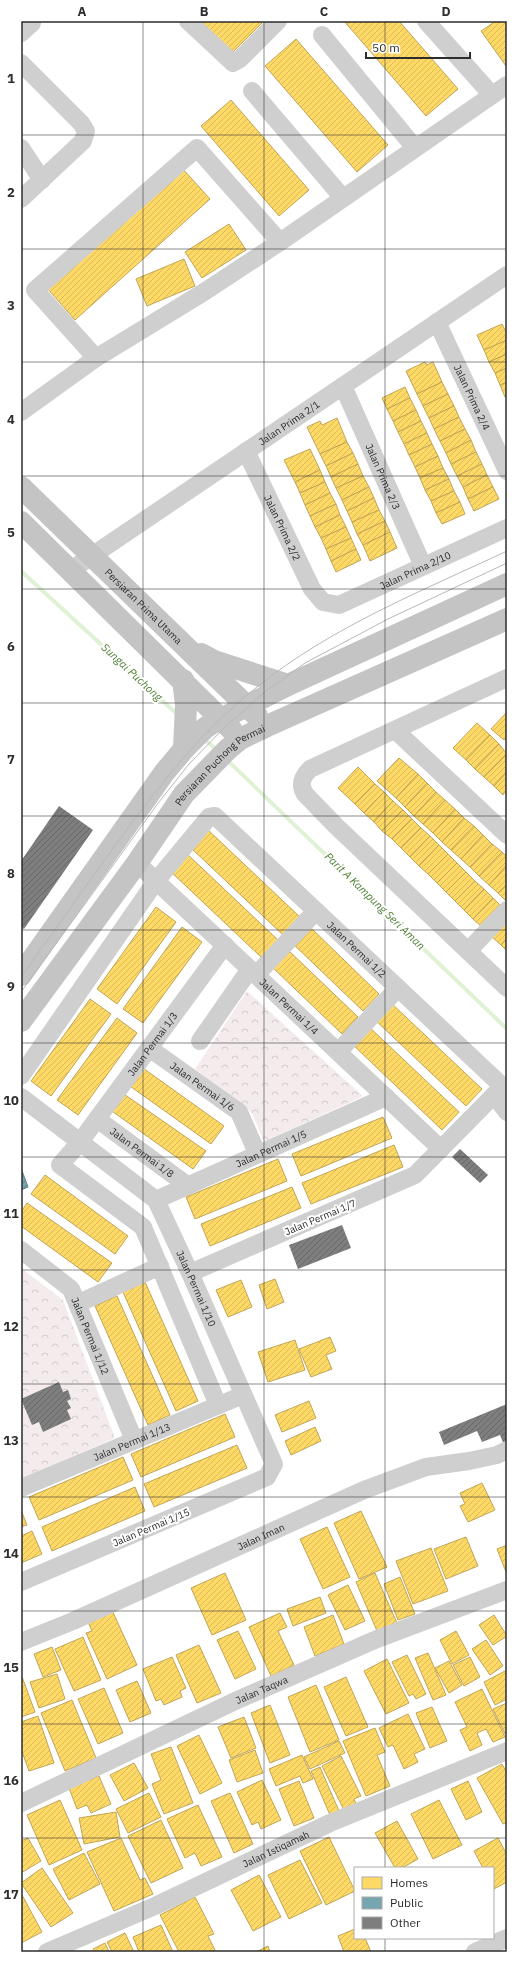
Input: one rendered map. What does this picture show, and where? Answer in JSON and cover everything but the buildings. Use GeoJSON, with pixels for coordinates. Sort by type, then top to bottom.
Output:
{"type":"FeatureCollection","features":[{"type":"Feature","properties":{"kind":"main road","name":"Persiaran Prima Utama"},"geometry":{"type":"LineString","coordinates":[[21,487],[267,726]]}},
{"type":"Feature","properties":{"kind":"main road"},"geometry":{"type":"LineString","coordinates":[[21,522],[182,680],[213,723],[234,744]]}},
{"type":"Feature","properties":{"kind":"main road"},"geometry":{"type":"LineString","coordinates":[[21,975],[164,774],[184,749],[213,723],[288,685],[507,584]]}},
{"type":"Feature","properties":{"kind":"main road","name":"Persiaran Puchong Permai"},"geometry":{"type":"LineString","coordinates":[[21,1021],[137,863],[184,794],[234,744],[267,726],[507,619]]}},
{"type":"Feature","properties":{"kind":"main road"},"geometry":{"type":"LineString","coordinates":[[187,647],[214,661],[288,685]]}},
{"type":"Feature","properties":{"kind":"main road"},"geometry":{"type":"LineString","coordinates":[[182,680],[186,705],[184,749]]}},
{"type":"Feature","properties":{"kind":"street"},"geometry":{"type":"LineString","coordinates":[[188,21],[233,63],[240,59],[278,21]]}},
{"type":"Feature","properties":{"kind":"street"},"geometry":{"type":"LineString","coordinates":[[426,21],[492,95]]}},
{"type":"Feature","properties":{"kind":"street"},"geometry":{"type":"LineString","coordinates":[[322,36],[415,148]]}},
{"type":"Feature","properties":{"kind":"street"},"geometry":{"type":"LineString","coordinates":[[21,63],[81,123],[86,131],[83,141],[21,199]]}},
{"type":"Feature","properties":{"kind":"street"},"geometry":{"type":"LineString","coordinates":[[21,412],[96,358],[204,292],[280,242],[507,85]]}},
{"type":"Feature","properties":{"kind":"street"},"geometry":{"type":"LineString","coordinates":[[252,91],[343,198]]}},
{"type":"Feature","properties":{"kind":"street"},"geometry":{"type":"LineString","coordinates":[[21,148],[42,180]]}},
{"type":"Feature","properties":{"kind":"street"},"geometry":{"type":"LineString","coordinates":[[96,358],[35,290],[197,148],[280,242]]}},
{"type":"Feature","properties":{"kind":"street","name":"Jalan Prima 2/1"},"geometry":{"type":"LineString","coordinates":[[71,570],[507,275]]}},
{"type":"Feature","properties":{"kind":"street","name":"Jalan Prima 2/4"},"geometry":{"type":"LineString","coordinates":[[437,322],[507,471]]}},
{"type":"Feature","properties":{"kind":"street","name":"Jalan Prima 2/3"},"geometry":{"type":"LineString","coordinates":[[343,386],[423,566]]}},
{"type":"Feature","properties":{"kind":"street","name":"Jalan Prima 2/2"},"geometry":{"type":"LineString","coordinates":[[246,451],[312,589],[323,602]]}},
{"type":"Feature","properties":{"kind":"street","name":"Jalan Prima 2/10"},"geometry":{"type":"LineString","coordinates":[[323,602],[338,605],[507,528]]}},
{"type":"Feature","properties":{"kind":"street"},"geometry":{"type":"LineString","coordinates":[[507,678],[310,769],[303,776],[301,788],[336,826],[507,988]]}},
{"type":"Feature","properties":{"kind":"street"},"geometry":{"type":"LineString","coordinates":[[395,730],[507,835]]}},
{"type":"Feature","properties":{"kind":"street","name":"Jalan Permai 1/2"},"geometry":{"type":"LineString","coordinates":[[156,881],[209,817],[215,816],[499,1083],[498,1091],[494,1095]]}},
{"type":"Feature","properties":{"kind":"street","name":"Jalan Permai 1/4"},"geometry":{"type":"LineString","coordinates":[[137,863],[441,1149]]}},
{"type":"Feature","properties":{"kind":"street"},"geometry":{"type":"LineString","coordinates":[[21,1076],[156,881]]}},
{"type":"Feature","properties":{"kind":"street"},"geometry":{"type":"LineString","coordinates":[[468,951],[507,910]]}},
{"type":"Feature","properties":{"kind":"street"},"geometry":{"type":"LineString","coordinates":[[200,1041],[253,972],[316,911]]}},
{"type":"Feature","properties":{"kind":"street","name":"Jalan Permai 1/3"},"geometry":{"type":"LineString","coordinates":[[80,1142],[225,946]]}},
{"type":"Feature","properties":{"kind":"street"},"geometry":{"type":"LineString","coordinates":[[338,1052],[398,988]]}},
{"type":"Feature","properties":{"kind":"street","name":"Jalan Permai 1/6"},"geometry":{"type":"LineString","coordinates":[[149,1048],[239,1112],[257,1154]]}},
{"type":"Feature","properties":{"kind":"street"},"geometry":{"type":"LineString","coordinates":[[441,1149],[494,1095],[507,1112]]}},
{"type":"Feature","properties":{"kind":"street","name":"Jalan Permai 1/10"},"geometry":{"type":"LineString","coordinates":[[21,1097],[156,1200],[190,1273],[274,1464]]}},
{"type":"Feature","properties":{"kind":"street","name":"Jalan Permai 1/5"},"geometry":{"type":"LineString","coordinates":[[156,1200],[386,1097]]}},
{"type":"Feature","properties":{"kind":"street","name":"Jalan Permai 1/8"},"geometry":{"type":"LineString","coordinates":[[97,1119],[187,1185]]}},
{"type":"Feature","properties":{"kind":"street"},"geometry":{"type":"LineString","coordinates":[[80,1142],[60,1165],[144,1227],[218,1405]]}},
{"type":"Feature","properties":{"kind":"street","name":"Jalan Permai 1/7"},"geometry":{"type":"LineString","coordinates":[[190,1273],[415,1176],[441,1149]]}},
{"type":"Feature","properties":{"kind":"street","name":"Jalan Permai 1/12"},"geometry":{"type":"LineString","coordinates":[[21,1250],[71,1289],[134,1440]]}},
{"type":"Feature","properties":{"kind":"street"},"geometry":{"type":"LineString","coordinates":[[78,1303],[160,1266]]}},
{"type":"Feature","properties":{"kind":"street","name":"Jalan Permai 1/13"},"geometry":{"type":"LineString","coordinates":[[21,1488],[243,1395]]}},
{"type":"Feature","properties":{"kind":"street","name":"Jalan Iman"},"geometry":{"type":"LineString","coordinates":[[21,1642],[73,1621],[364,1490],[426,1467],[497,1455],[507,1450]]}},
{"type":"Feature","properties":{"kind":"street","name":"Jalan Permai 1/15"},"geometry":{"type":"LineString","coordinates":[[21,1582],[266,1477],[274,1464]]}},
{"type":"Feature","properties":{"kind":"street","name":"Jalan Taqwa"},"geometry":{"type":"LineString","coordinates":[[21,1803],[233,1702],[370,1642],[507,1590]]}},
{"type":"Feature","properties":{"kind":"street","name":"Jalan Istiqamah"},"geometry":{"type":"LineString","coordinates":[[47,1952],[155,1906],[330,1823],[507,1751]]}},
{"type":"Feature","properties":{"kind":"street"},"geometry":{"type":"LineString","coordinates":[[475,1952],[507,1938]]}},
{"type":"Feature","properties":{"kind":"green space"},"geometry":{"type":"Polygon","coordinates":[[[247,991],[363,1096],[264,1142],[252,1113],[195,1069],[247,991]]]}},
{"type":"Feature","properties":{"kind":"green space"},"geometry":{"type":"Polygon","coordinates":[[[21,1268],[63,1300],[115,1438],[21,1479],[21,1268]]]}},
{"type":"Feature","properties":{"kind":"waterway","name":"Sungai Puchong"},"geometry":{"type":"LineString","coordinates":[[21,571],[178,715]]}},
{"type":"Feature","properties":{"kind":"waterway","name":"Sungai Puchong"},"geometry":{"type":"LineString","coordinates":[[204,739],[217,750]]}},
{"type":"Feature","properties":{"kind":"waterway","name":"Parit A Kampung Seri Aman"},"geometry":{"type":"LineString","coordinates":[[226,759],[507,1029]]}},
{"type":"Feature","properties":{"kind":"tram line"},"geometry":{"type":"LineString","coordinates":[[21,977],[157,789],[194,746],[235,706],[257,687],[286,666],[315,646],[346,628],[410,596],[507,551]]}},
{"type":"Feature","properties":{"kind":"tram line"},"geometry":{"type":"LineString","coordinates":[[21,992],[159,802],[189,764],[226,726],[266,691],[305,663],[388,619],[507,563]]}}]}
